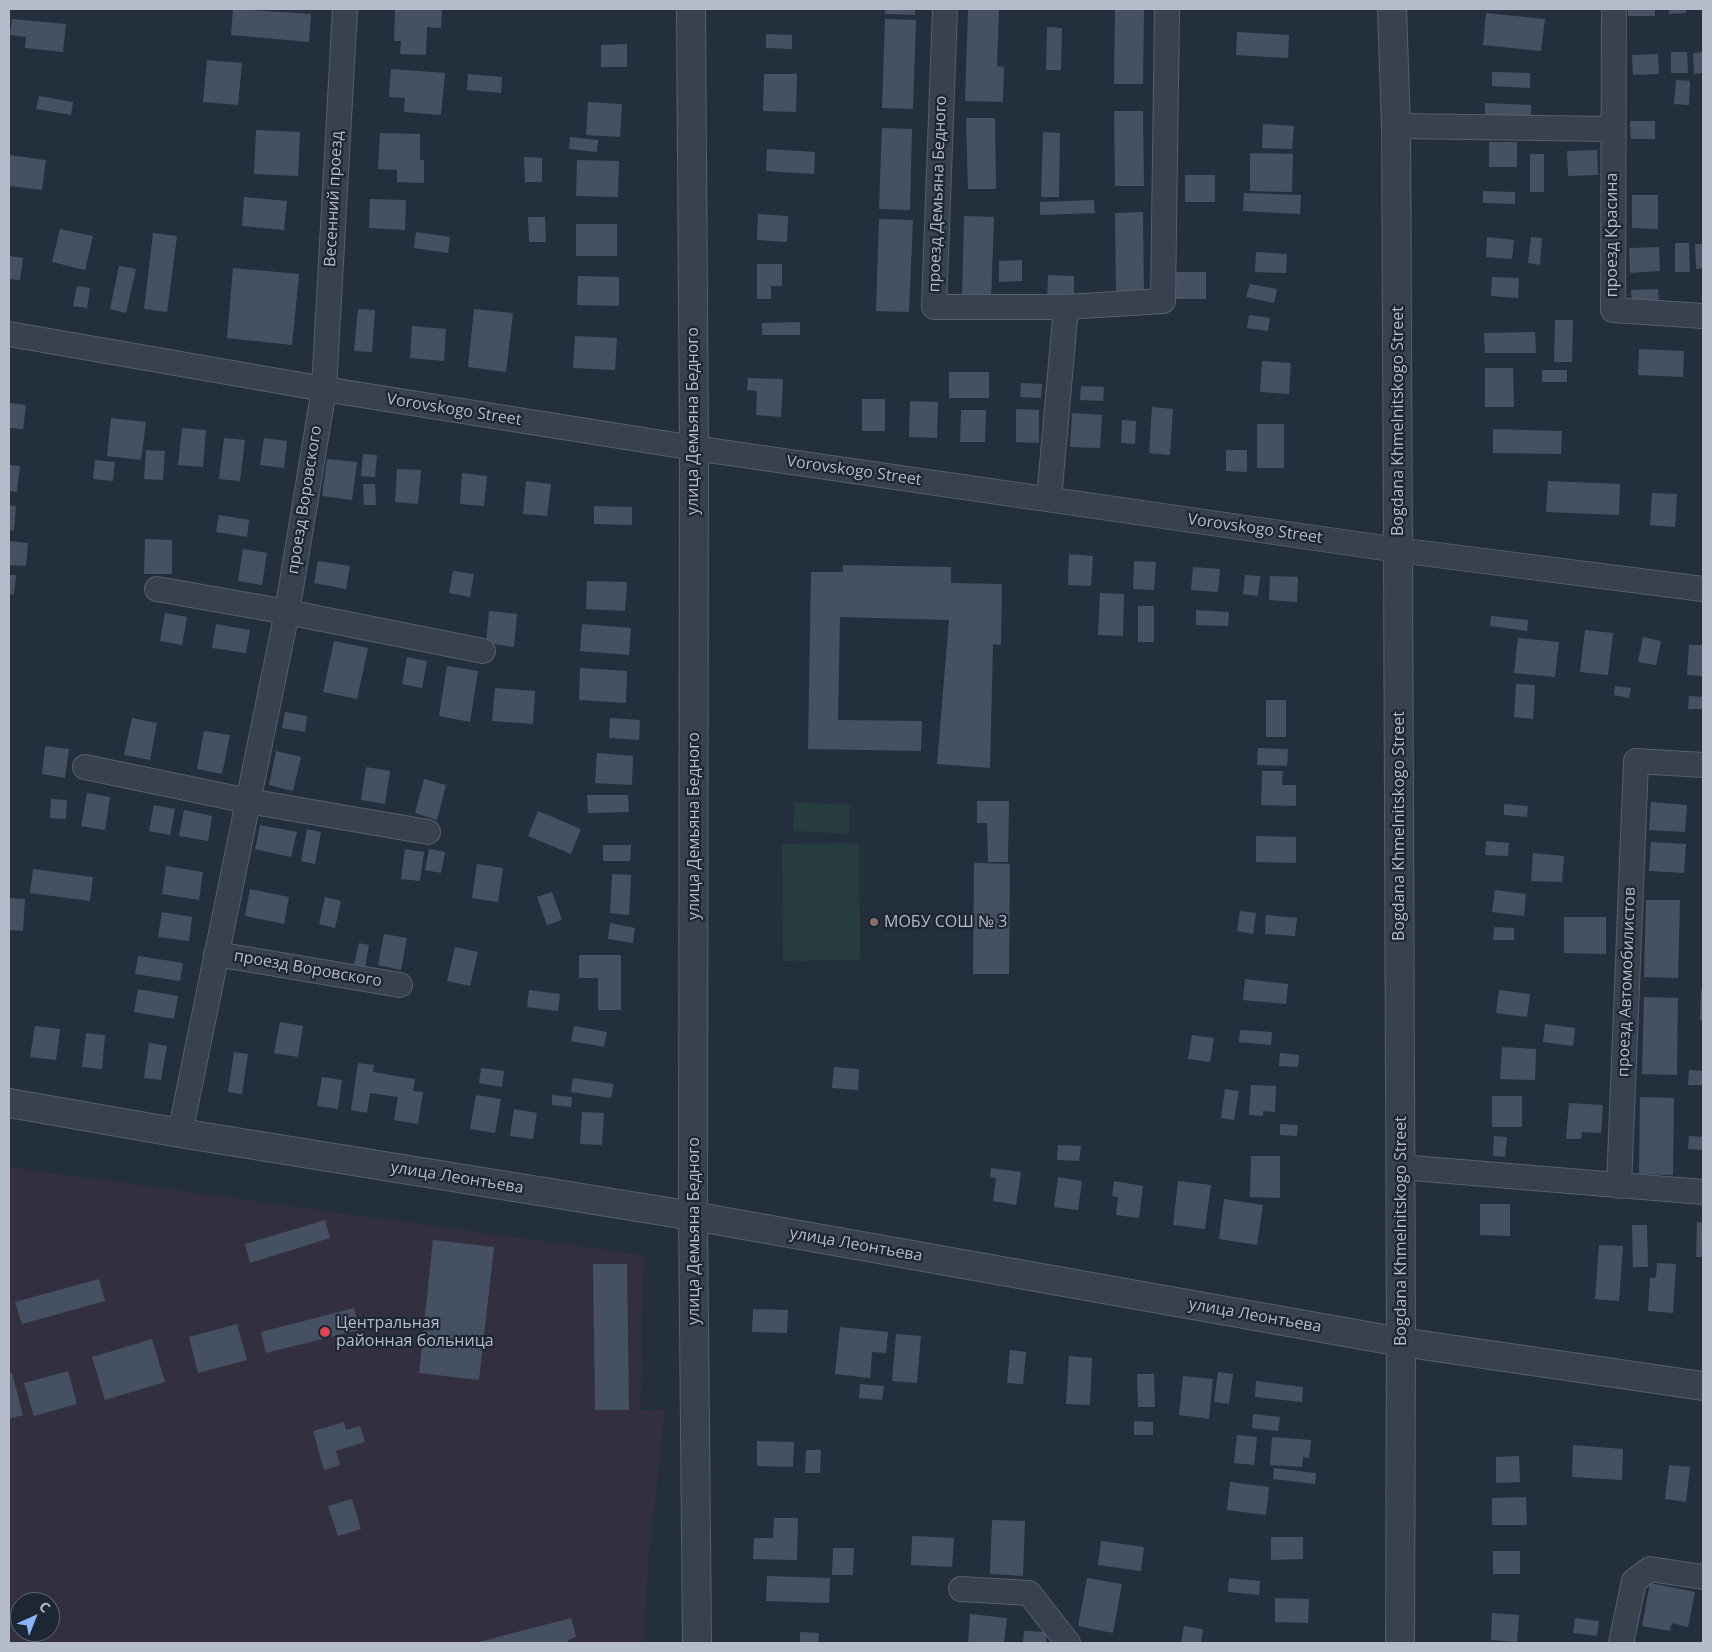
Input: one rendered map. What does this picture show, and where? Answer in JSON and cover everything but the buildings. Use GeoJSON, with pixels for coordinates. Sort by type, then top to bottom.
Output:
{"type":"FeatureCollection","features":[{"type":"Feature","properties":{"kind":"street","name":"Весенний проезд"},"geometry":{"type":"LineString","coordinates":[[324,389],[345,9]]}},
{"type":"Feature","properties":{"kind":"street","name":"улица Демьяна Бедного"},"geometry":{"type":"LineString","coordinates":[[691,9],[697,1643]]}},
{"type":"Feature","properties":{"kind":"street","name":"проезд Демьяна Бедного"},"geometry":{"type":"LineString","coordinates":[[945,9],[934,307],[1066,307],[1163,301],[1167,9]]}},
{"type":"Feature","properties":{"kind":"street","name":"Bogdana Khmelnitskogo Street"},"geometry":{"type":"LineString","coordinates":[[1392,9],[1396,126],[1401,1342],[1400,1643]]}},
{"type":"Feature","properties":{"kind":"street","name":"проезд Красина"},"geometry":{"type":"LineString","coordinates":[[1614,9],[1612,310],[1703,316]]}},
{"type":"Feature","properties":{"kind":"street"},"geometry":{"type":"LineString","coordinates":[[1396,126],[1612,129]]}},
{"type":"Feature","properties":{"kind":"street"},"geometry":{"type":"LineString","coordinates":[[1049,499],[1066,307]]}},
{"type":"Feature","properties":{"kind":"street","name":"Vorovskogo Street"},"geometry":{"type":"LineString","coordinates":[[9,334],[324,389],[694,448],[1398,550],[1703,589]]}},
{"type":"Feature","properties":{"kind":"street","name":"проезд Воровского"},"geometry":{"type":"LineString","coordinates":[[180,1133],[287,612],[324,389]]}},
{"type":"Feature","properties":{"kind":"street"},"geometry":{"type":"LineString","coordinates":[[157,590],[287,612],[482,651]]}},
{"type":"Feature","properties":{"kind":"street","name":"проезд Автомобилистов"},"geometry":{"type":"LineString","coordinates":[[1619,1186],[1636,761],[1703,766]]}},
{"type":"Feature","properties":{"kind":"street"},"geometry":{"type":"LineString","coordinates":[[85,766],[248,801],[428,832]]}},
{"type":"Feature","properties":{"kind":"street","name":"проезд Воровского"},"geometry":{"type":"LineString","coordinates":[[216,954],[400,985]]}},
{"type":"Feature","properties":{"kind":"street","name":"улица Леонтьева"},"geometry":{"type":"LineString","coordinates":[[9,1103],[180,1133],[694,1216],[1401,1342],[1703,1386]]}},
{"type":"Feature","properties":{"kind":"street"},"geometry":{"type":"LineString","coordinates":[[1400,1168],[1703,1192]]}},
{"type":"Feature","properties":{"kind":"street"},"geometry":{"type":"LineString","coordinates":[[1621,1643],[1634,1581],[1650,1569],[1703,1577]]}},
{"type":"Feature","properties":{"kind":"street"},"geometry":{"type":"LineString","coordinates":[[961,1589],[1029,1593],[1068,1643]]}},
{"type":"Feature","properties":{"kind":"shaded area","name":"Центральная районная больница"},"geometry":{"type":"Polygon","coordinates":[[[9,1167],[643,1255],[641,1411],[665,1409],[648,1565],[643,1643],[9,1643],[9,1167]]]}},
{"type":"Feature","properties":{"kind":"green space"},"geometry":{"type":"Polygon","coordinates":[[[794,802],[850,805],[849,834],[793,831],[794,802]]]}},
{"type":"Feature","properties":{"kind":"green space"},"geometry":{"type":"Polygon","coordinates":[[[859,843],[860,960],[783,961],[782,844],[859,843]]]}},
{"type":"Feature","properties":{"kind":"place","name":"МОБУ СОШ № 3"},"geometry":{"type":"Point","coordinates":[874,922]}},
{"type":"Feature","properties":{"kind":"place","name":"Центральная районная больница"},"geometry":{"type":"Point","coordinates":[325,1332]}}]}
